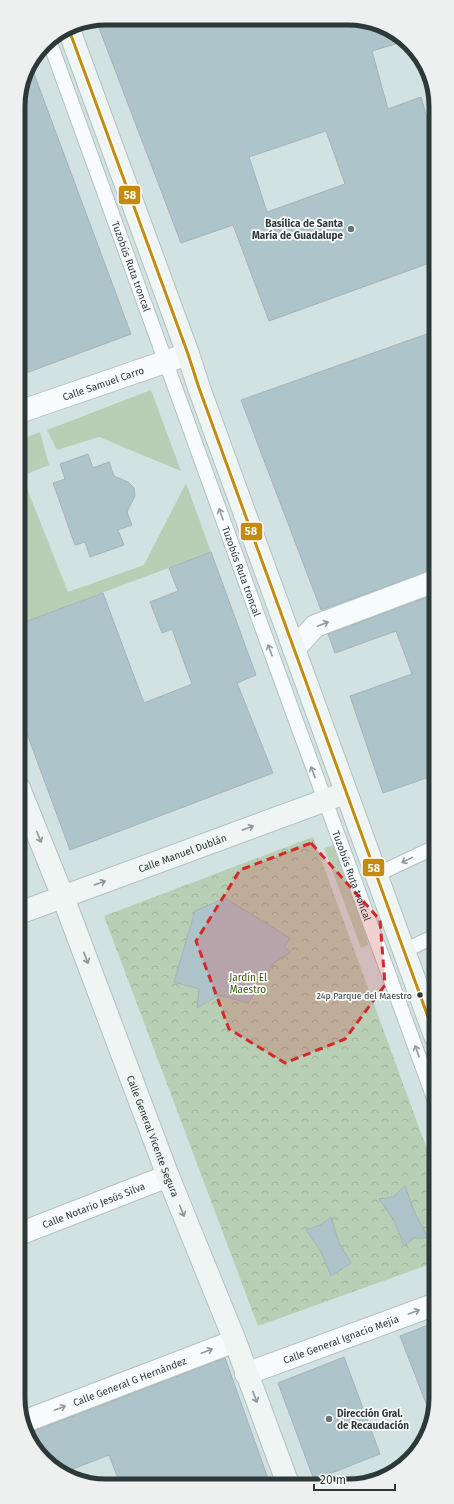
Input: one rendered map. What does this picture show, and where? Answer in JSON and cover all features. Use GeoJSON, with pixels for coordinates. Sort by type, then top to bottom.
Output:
{"type":"FeatureCollection","features":[{"type":"Feature","properties":{"kind":"street"},"geometry":{"type":"LineString","coordinates":[[70,33],[188,354],[345,793],[429,1019]]}},
{"type":"Feature","properties":{"kind":"street","name":"Calle Samuel Carro"},"geometry":{"type":"LineString","coordinates":[[25,410],[166,360],[188,354]]}},
{"type":"Feature","properties":{"kind":"street"},"geometry":{"type":"LineString","coordinates":[[294,649],[315,626],[429,583]]}},
{"type":"Feature","properties":{"kind":"street","name":"Calle Manuel Dublán"},"geometry":{"type":"LineString","coordinates":[[25,911],[345,793]]}},
{"type":"Feature","properties":{"kind":"street","name":"Calle General Vicente Segura"},"geometry":{"type":"LineString","coordinates":[[25,803],[63,897],[168,1176],[235,1341],[286,1479]]}},
{"type":"Feature","properties":{"kind":"street","name":"Calle Notario Jesús Silva"},"geometry":{"type":"LineString","coordinates":[[25,1232],[168,1176]]}},
{"type":"Feature","properties":{"kind":"street","name":"Calle General Ignacio Mejía"},"geometry":{"type":"LineString","coordinates":[[246,1374],[429,1307]]}},
{"type":"Feature","properties":{"kind":"street","name":"Calle General G Hernández"},"geometry":{"type":"LineString","coordinates":[[28,1420],[235,1341]]}},
{"type":"Feature","properties":{"kind":"lane","name":"Tuzobús Ruta troncal"},"geometry":{"type":"LineString","coordinates":[[51,47],[166,360],[323,800],[429,1082]]}},
{"type":"Feature","properties":{"kind":"lane"},"geometry":{"type":"LineString","coordinates":[[376,875],[429,850]]}},
{"type":"Feature","properties":{"kind":"lane"},"geometry":{"type":"LineString","coordinates":[[404,950],[429,939]]}},
{"type":"Feature","properties":{"kind":"highlighted area"},"geometry":{"type":"Polygon","coordinates":[[[311,843],[380,920],[385,985],[345,1039],[285,1063],[229,1029],[196,941],[240,870],[311,843]]]}},
{"type":"Feature","properties":{"kind":"green space"},"geometry":{"type":"Polygon","coordinates":[[[151,390],[181,471],[99,437],[57,450],[47,430],[151,390]]]}},
{"type":"Feature","properties":{"kind":"green space"},"geometry":{"type":"Polygon","coordinates":[[[40,432],[49,465],[25,475],[25,438],[40,432]]]}},
{"type":"Feature","properties":{"kind":"green space"},"geometry":{"type":"Polygon","coordinates":[[[186,483],[211,552],[25,622],[25,484],[68,592],[144,565],[186,483]]]}},
{"type":"Feature","properties":{"kind":"green space","name":"Jardín El Maestro"},"geometry":{"type":"Polygon","coordinates":[[[313,837],[429,1155],[429,1265],[258,1326],[104,916],[313,837]]]}},
{"type":"Feature","properties":{"kind":"green space"},"geometry":{"type":"Polygon","coordinates":[[[336,844],[359,908],[368,945],[361,948],[324,848],[336,844]]]}},
{"type":"Feature","properties":{"kind":"building"},"geometry":{"type":"Polygon","coordinates":[[[353,25],[374,29],[389,36],[398,43],[372,51],[388,109],[421,97],[429,125],[429,263],[269,321],[233,225],[181,243],[98,26],[353,25]],[[326,131],[249,157],[267,212],[345,184],[326,131]]]}},
{"type":"Feature","properties":{"kind":"building"},"geometry":{"type":"Polygon","coordinates":[[[33,71],[131,334],[25,373],[25,101],[33,71]]]}},
{"type":"Feature","properties":{"kind":"building"},"geometry":{"type":"Polygon","coordinates":[[[429,333],[429,571],[321,610],[241,400],[429,333]]]}},
{"type":"Feature","properties":{"kind":"building"},"geometry":{"type":"Polygon","coordinates":[[[88,454],[93,468],[109,462],[114,476],[128,482],[134,488],[135,496],[127,512],[132,525],[118,530],[124,545],[90,557],[85,542],[75,545],[53,483],[65,479],[60,464],[88,454]]]}},
{"type":"Feature","properties":{"kind":"building"},"geometry":{"type":"Polygon","coordinates":[[[211,552],[256,675],[237,683],[273,773],[70,850],[25,728],[25,622],[103,593],[144,703],[192,684],[172,629],[162,633],[150,602],[178,591],[169,568],[211,552]]]}},
{"type":"Feature","properties":{"kind":"building"},"geometry":{"type":"Polygon","coordinates":[[[429,596],[429,777],[383,793],[350,696],[412,674],[396,631],[335,653],[328,634],[429,596]]]}},
{"type":"Feature","properties":{"kind":"building"},"geometry":{"type":"Polygon","coordinates":[[[225,898],[290,938],[284,947],[291,952],[275,962],[248,1003],[219,995],[197,1008],[199,989],[174,982],[195,911],[225,898]]]}},
{"type":"Feature","properties":{"kind":"building"},"geometry":{"type":"Polygon","coordinates":[[[405,1186],[414,1211],[428,1238],[414,1238],[404,1246],[394,1220],[379,1199],[393,1197],[405,1186]]]}},
{"type":"Feature","properties":{"kind":"building"},"geometry":{"type":"Polygon","coordinates":[[[331,1217],[339,1243],[351,1263],[331,1276],[321,1252],[306,1230],[320,1225],[331,1217]]]}},
{"type":"Feature","properties":{"kind":"building"},"geometry":{"type":"Polygon","coordinates":[[[429,1325],[428,1408],[400,1336],[429,1325]]]}},
{"type":"Feature","properties":{"kind":"building","name":"Dirección Gral. de Recaudación"},"geometry":{"type":"Polygon","coordinates":[[[344,1357],[380,1454],[314,1479],[278,1383],[344,1357]]]}},
{"type":"Feature","properties":{"kind":"building"},"geometry":{"type":"Polygon","coordinates":[[[225,1358],[268,1479],[118,1479],[109,1455],[70,1470],[49,1455],[32,1432],[225,1358]]]}},
{"type":"Feature","properties":{"kind":"transit line","name":"58"},"geometry":{"type":"LineString","coordinates":[[70,33],[429,1020]]}},
{"type":"Feature","properties":{"kind":"place","name":"Basílica de Santa María de Guadalupe"},"geometry":{"type":"Point","coordinates":[351,229]}},
{"type":"Feature","properties":{"kind":"place","name":"24p Parque del Maestro"},"geometry":{"type":"Point","coordinates":[420,995]}},
{"type":"Feature","properties":{"kind":"place","name":"Dirección Gral. de Recaudación"},"geometry":{"type":"Point","coordinates":[329,1419]}}]}
